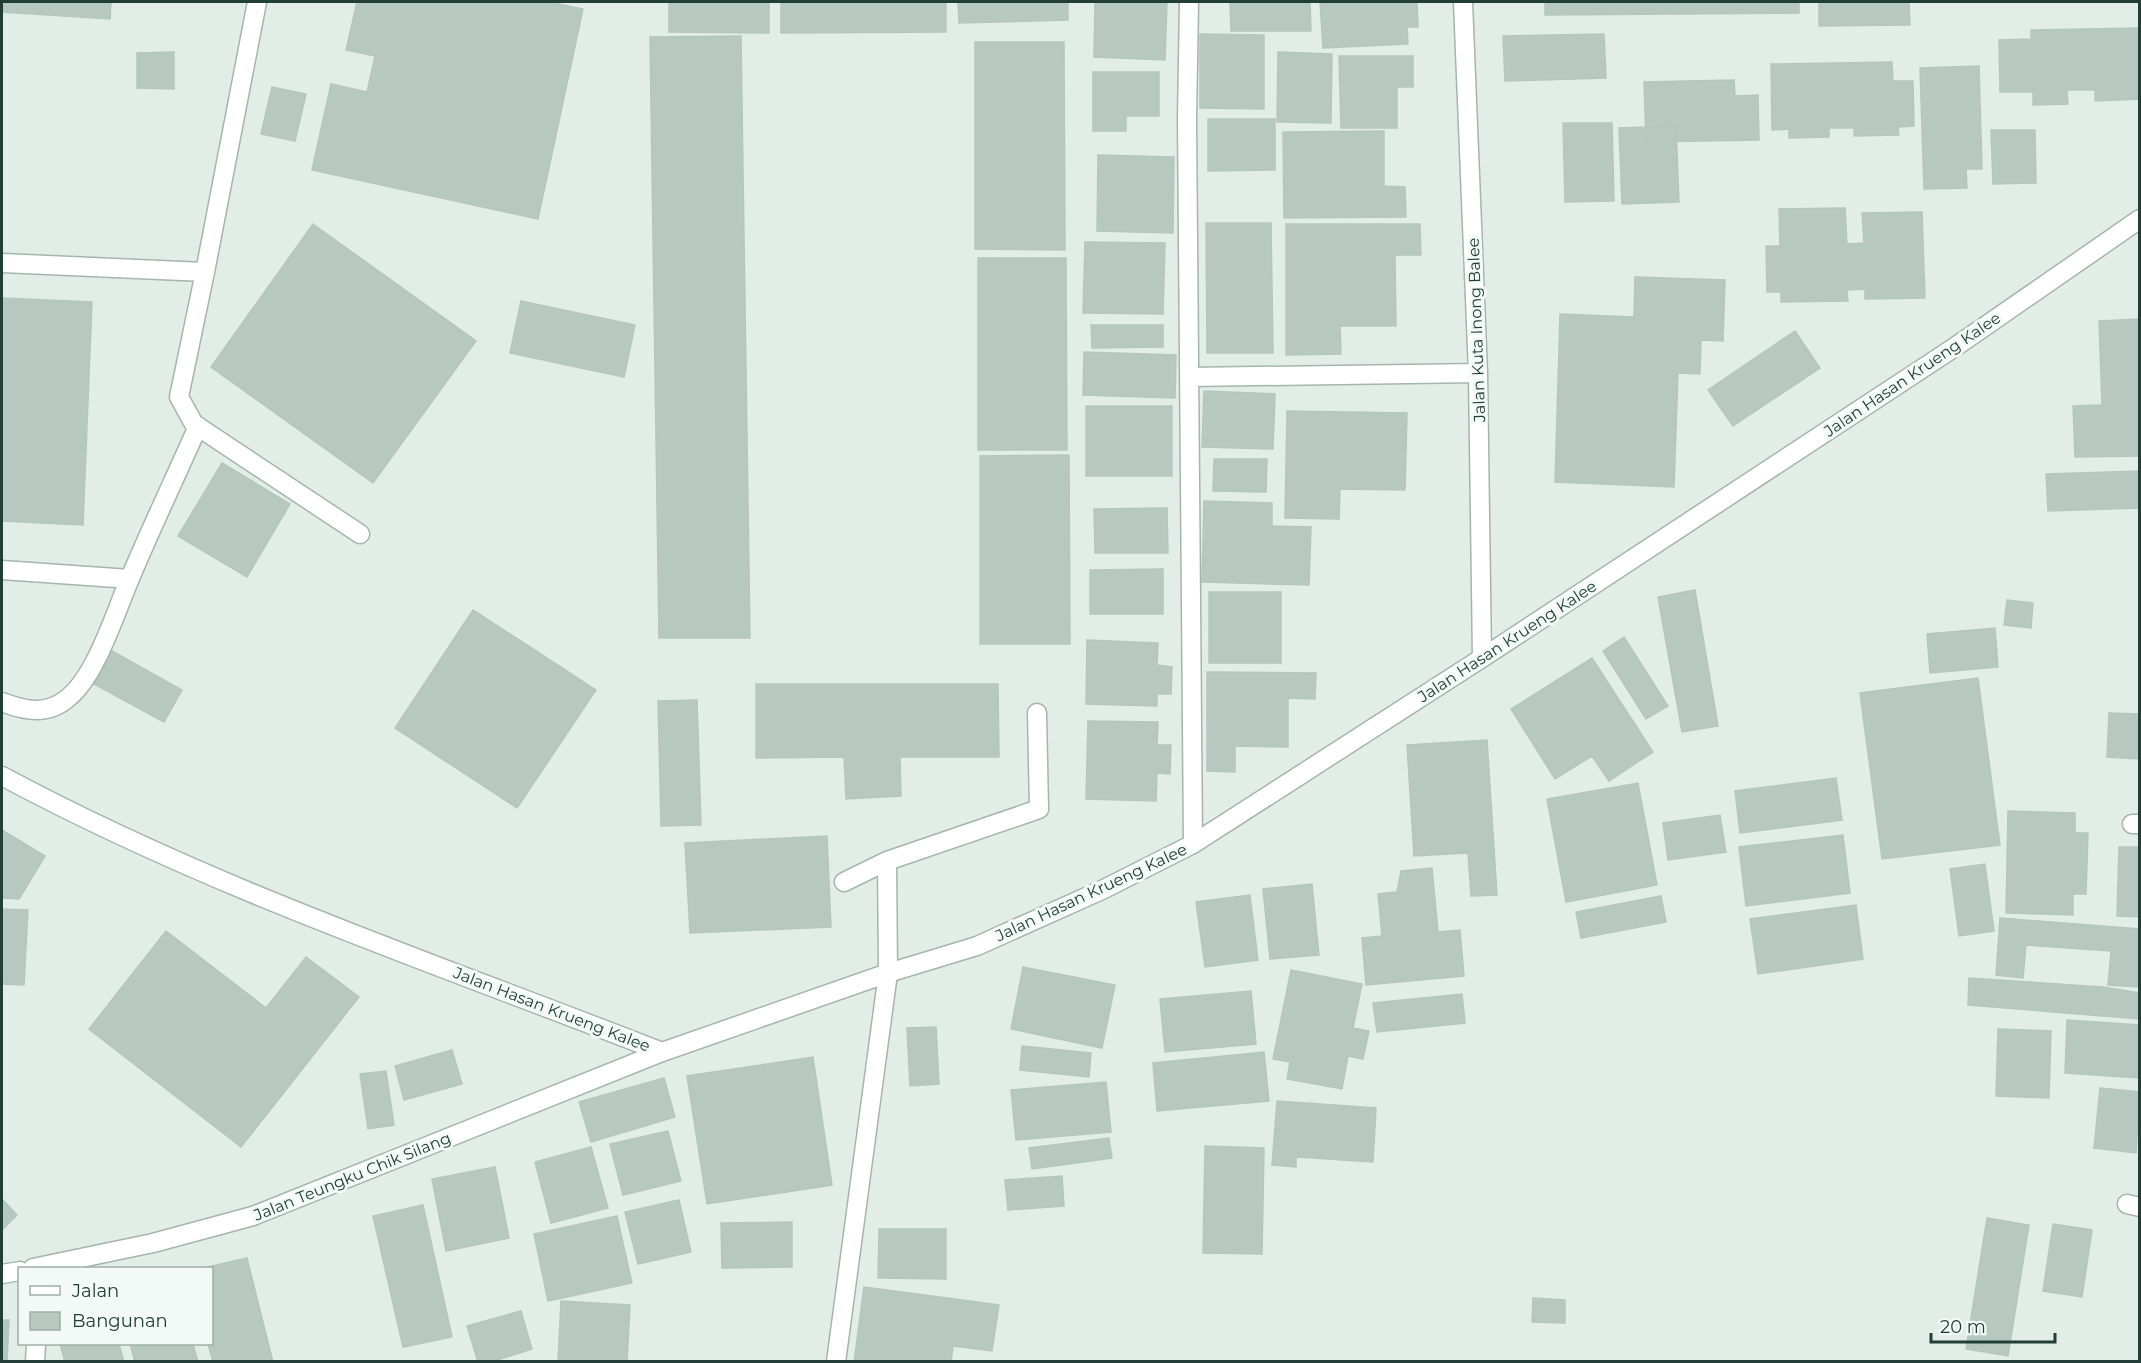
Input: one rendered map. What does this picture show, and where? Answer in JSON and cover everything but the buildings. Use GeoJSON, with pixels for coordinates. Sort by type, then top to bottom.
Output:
{"type":"FeatureCollection","features":[{"type":"Feature","properties":{"kind":"street"},"geometry":{"type":"LineString","coordinates":[[257,2],[179,397],[198,426],[360,534]]}},
{"type":"Feature","properties":{"kind":"street"},"geometry":{"type":"LineString","coordinates":[[1189,2],[1187,131],[1193,844]]}},
{"type":"Feature","properties":{"kind":"street","name":"Jalan Kuta Inong Balee"},"geometry":{"type":"LineString","coordinates":[[1463,2],[1478,373],[1482,658]]}},
{"type":"Feature","properties":{"kind":"street","name":"Jalan Hasan Krueng Kalee"},"geometry":{"type":"LineString","coordinates":[[2,776],[108,831],[196,871],[662,1052],[888,973],[977,946],[1104,889],[1193,844],[1482,658],[1955,347],[2139,219]]}},
{"type":"Feature","properties":{"kind":"street"},"geometry":{"type":"LineString","coordinates":[[2,263],[205,272]]}},
{"type":"Feature","properties":{"kind":"street"},"geometry":{"type":"LineString","coordinates":[[1190,377],[1478,373]]}},
{"type":"Feature","properties":{"kind":"street"},"geometry":{"type":"LineString","coordinates":[[2,702],[33,712],[52,708],[69,698],[84,681],[117,612],[198,426]]}},
{"type":"Feature","properties":{"kind":"street"},"geometry":{"type":"LineString","coordinates":[[2,570],[130,579]]}},
{"type":"Feature","properties":{"kind":"street"},"geometry":{"type":"LineString","coordinates":[[844,882],[887,861],[1039,809],[1037,713]]}},
{"type":"Feature","properties":{"kind":"street"},"geometry":{"type":"LineString","coordinates":[[836,1362],[888,973],[887,861]]}},
{"type":"Feature","properties":{"kind":"street","name":"Jalan Teungku Chik Silang"},"geometry":{"type":"LineString","coordinates":[[42,1267],[153,1243],[253,1216],[662,1052]]}},
{"type":"Feature","properties":{"kind":"street"},"geometry":{"type":"LineString","coordinates":[[2,1274],[18,1271]]}},
{"type":"Feature","properties":{"kind":"street"},"geometry":{"type":"LineString","coordinates":[[35,1362],[36,1345]]}}]}
